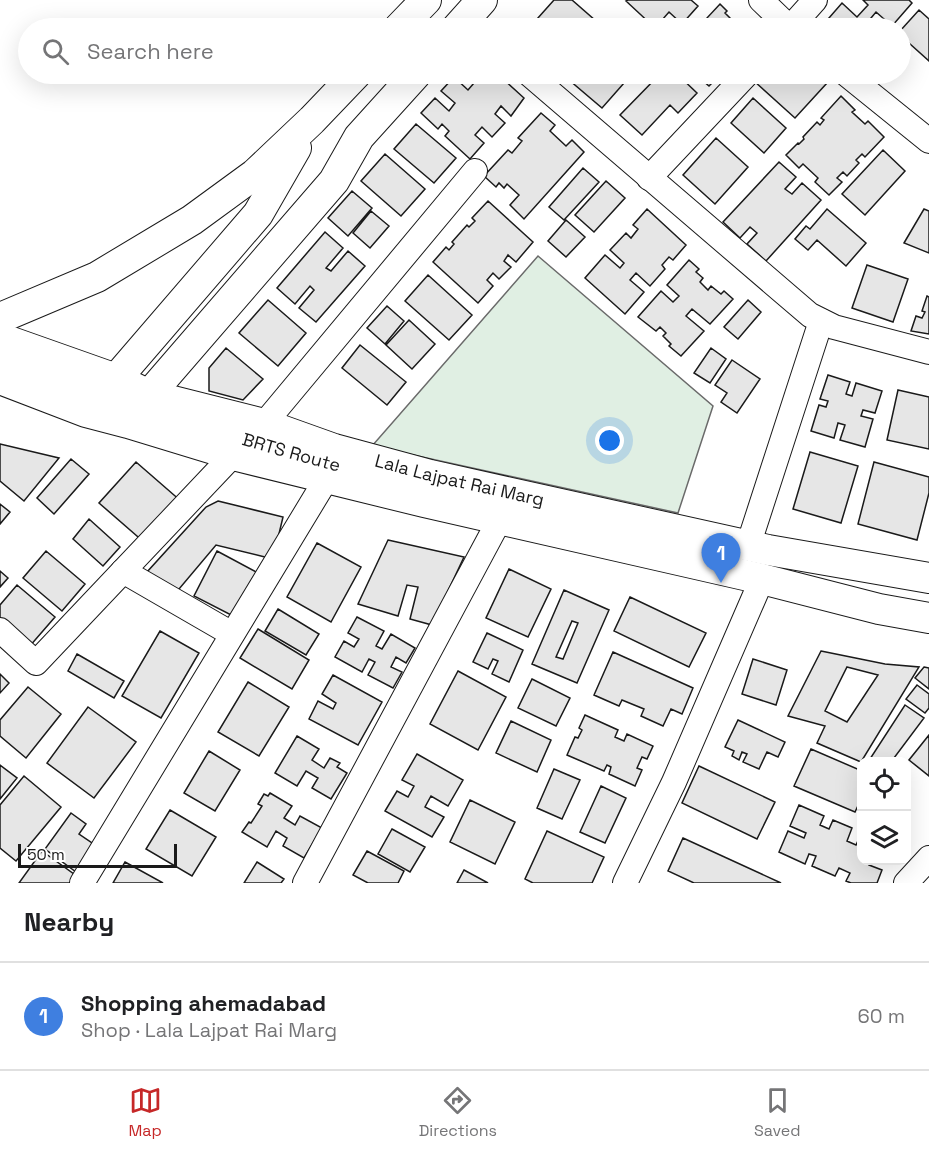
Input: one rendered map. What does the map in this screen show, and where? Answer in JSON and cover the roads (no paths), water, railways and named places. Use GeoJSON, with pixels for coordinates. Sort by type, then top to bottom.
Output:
{"type":"FeatureCollection","features":[{"type":"Feature","properties":{"kind":"main road"},"geometry":{"type":"LineString","coordinates":[[409,18],[426,0]]}},
{"type":"Feature","properties":{"kind":"main road"},"geometry":{"type":"LineString","coordinates":[[0,318],[97,277],[192,220],[255,174],[346,84]]}},
{"type":"Feature","properties":{"kind":"main road"},"geometry":{"type":"LineString","coordinates":[[139,409],[334,181],[359,137],[407,84]]}},
{"type":"Feature","properties":{"kind":"main road"},"geometry":{"type":"LineString","coordinates":[[335,96],[369,126]]}},
{"type":"Feature","properties":{"kind":"main road"},"geometry":{"type":"LineString","coordinates":[[101,395],[258,214],[312,120]]}},
{"type":"Feature","properties":{"kind":"main road","name":"Lala Lajpat Rai Marg"},"geometry":{"type":"LineString","coordinates":[[0,338],[101,395],[139,409],[264,424],[334,448],[430,475],[748,546],[929,578]]}},
{"type":"Feature","properties":{"kind":"main road","name":"Lala Lajpat Rai Marg"},"geometry":{"type":"LineString","coordinates":[[0,379],[101,395],[139,409],[233,455],[762,579],[879,609],[929,618]]}},
{"type":"Feature","properties":{"kind":"street"},"geometry":{"type":"LineString","coordinates":[[761,0],[780,18]]}},
{"type":"Feature","properties":{"kind":"street"},"geometry":{"type":"LineString","coordinates":[[799,18],[815,0]]}},
{"type":"Feature","properties":{"kind":"street"},"geometry":{"type":"LineString","coordinates":[[541,84],[810,315],[834,327],[929,352]]}},
{"type":"Feature","properties":{"kind":"street"},"geometry":{"type":"LineString","coordinates":[[650,178],[738,84]]}},
{"type":"Feature","properties":{"kind":"street"},"geometry":{"type":"LineString","coordinates":[[858,84],[929,141]]}},
{"type":"Feature","properties":{"kind":"street"},"geometry":{"type":"LineString","coordinates":[[264,424],[476,171]]}},
{"type":"Feature","properties":{"kind":"street"},"geometry":{"type":"LineString","coordinates":[[748,546],[821,321]]}},
{"type":"Feature","properties":{"kind":"street"},"geometry":{"type":"LineString","coordinates":[[0,359],[101,395]]}},
{"type":"Feature","properties":{"kind":"street","name":"BRTS Route"},"geometry":{"type":"LineString","coordinates":[[139,409],[314,459],[480,502],[929,591]]}},
{"type":"Feature","properties":{"kind":"street"},"geometry":{"type":"LineString","coordinates":[[0,630],[36,663],[233,455]]}},
{"type":"Feature","properties":{"kind":"street"},"geometry":{"type":"LineString","coordinates":[[82,883],[327,478]]}},
{"type":"Feature","properties":{"kind":"street"},"geometry":{"type":"LineString","coordinates":[[305,883],[500,519]]}},
{"type":"Feature","properties":{"kind":"street"},"geometry":{"type":"LineString","coordinates":[[123,571],[232,634]]}},
{"type":"Feature","properties":{"kind":"street"},"geometry":{"type":"LineString","coordinates":[[625,883],[674,782],[762,579]]}},
{"type":"Feature","properties":{"kind":"street"},"geometry":{"type":"LineString","coordinates":[[906,883],[929,858]]}},
{"type":"Feature","properties":{"kind":"place","name":"Shopping ahemadabad"},"geometry":{"type":"Point","coordinates":[721,583]}}]}
